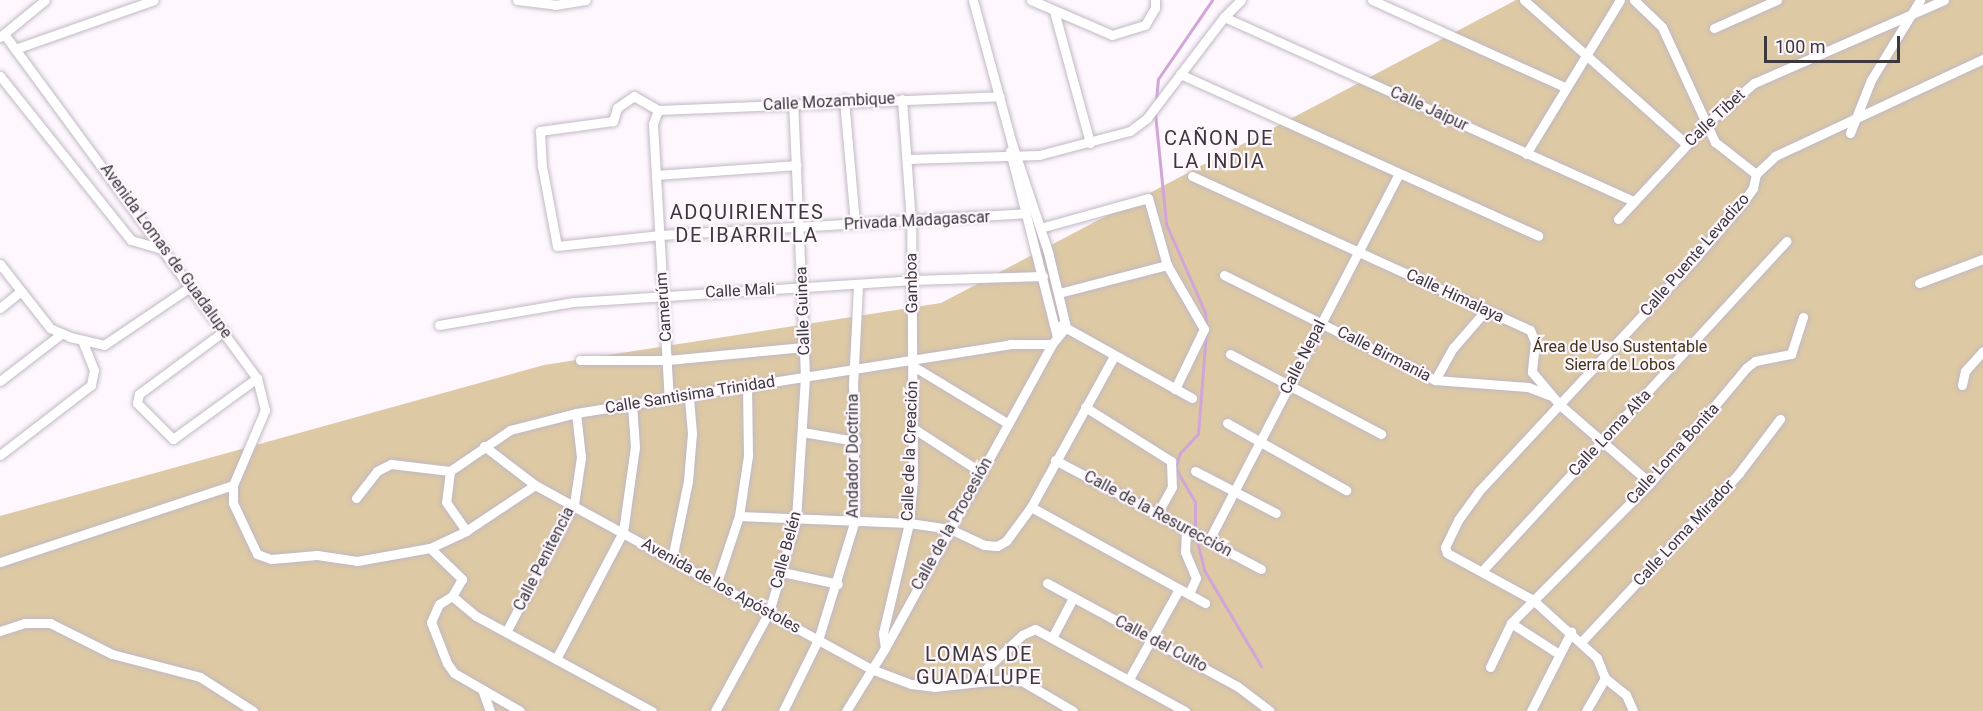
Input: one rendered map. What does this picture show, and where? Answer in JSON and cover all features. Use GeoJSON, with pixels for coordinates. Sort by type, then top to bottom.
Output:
{"type":"FeatureCollection","features":[{"type":"Feature","properties":{"kind":"street"},"geometry":{"type":"LineString","coordinates":[[2,36],[45,0]]}},
{"type":"Feature","properties":{"kind":"street"},"geometry":{"type":"LineString","coordinates":[[15,49],[154,0]]}},
{"type":"Feature","properties":{"kind":"street"},"geometry":{"type":"LineString","coordinates":[[517,0],[555,5],[586,0]]}},
{"type":"Feature","properties":{"kind":"street"},"geometry":{"type":"LineString","coordinates":[[973,0],[1012,144],[1019,158],[1059,294],[1066,327]]}},
{"type":"Feature","properties":{"kind":"street"},"geometry":{"type":"LineString","coordinates":[[1031,0],[1112,35],[1145,25],[1155,4]]}},
{"type":"Feature","properties":{"kind":"street"},"geometry":{"type":"LineString","coordinates":[[907,159],[1008,155],[1019,158],[1090,143],[1130,131],[1147,118],[1224,17],[1241,0]]}},
{"type":"Feature","properties":{"kind":"street"},"geometry":{"type":"LineString","coordinates":[[1372,0],[1565,87]]}},
{"type":"Feature","properties":{"kind":"street"},"geometry":{"type":"LineString","coordinates":[[1524,0],[1583,55],[1686,144]]}},
{"type":"Feature","properties":{"kind":"street"},"geometry":{"type":"LineString","coordinates":[[1526,154],[1583,55],[1620,0]]}},
{"type":"Feature","properties":{"kind":"street"},"geometry":{"type":"LineString","coordinates":[[1634,0],[1662,27],[1705,125],[1715,142],[1756,174]]}},
{"type":"Feature","properties":{"kind":"street"},"geometry":{"type":"LineString","coordinates":[[1714,28],[1777,0]]}},
{"type":"Feature","properties":{"kind":"street"},"geometry":{"type":"LineString","coordinates":[[1850,133],[1871,80],[1920,0]]}},
{"type":"Feature","properties":{"kind":"street","name":"Calle Tibet"},"geometry":{"type":"LineString","coordinates":[[1618,219],[1705,125],[1754,83],[1944,0]]}},
{"type":"Feature","properties":{"kind":"street"},"geometry":{"type":"LineString","coordinates":[[1054,11],[1090,143]]}},
{"type":"Feature","properties":{"kind":"street","name":"Calle Jaipur"},"geometry":{"type":"LineString","coordinates":[[1224,17],[1634,201]]}},
{"type":"Feature","properties":{"kind":"street","name":"Avenida Lomas de Guadalupe"},"geometry":{"type":"LineString","coordinates":[[2,36],[15,49],[257,378],[265,410],[233,485]]}},
{"type":"Feature","properties":{"kind":"street","name":"Calle Puente Levadizo"},"geometry":{"type":"LineString","coordinates":[[1482,571],[1453,558],[1445,547],[1478,492],[1557,401],[1696,257],[1743,202],[1753,188],[1756,174],[1795,144],[1983,59]]}},
{"type":"Feature","properties":{"kind":"street"},"geometry":{"type":"LineString","coordinates":[[1180,74],[1538,236]]}},
{"type":"Feature","properties":{"kind":"street"},"geometry":{"type":"LineString","coordinates":[[0,76],[131,240],[163,249]]}},
{"type":"Feature","properties":{"kind":"street","name":"Privada Madagascar"},"geometry":{"type":"LineString","coordinates":[[658,110],[634,96],[617,108],[612,121],[543,129],[538,134],[557,246],[660,235],[855,223],[911,222],[1025,213]]}},
{"type":"Feature","properties":{"kind":"street","name":"Calle Mozambique"},"geometry":{"type":"LineString","coordinates":[[658,110],[844,100],[999,96]]}},
{"type":"Feature","properties":{"kind":"street","name":"Gamboa"},"geometry":{"type":"LineString","coordinates":[[902,99],[911,222],[914,362]]}},
{"type":"Feature","properties":{"kind":"street"},"geometry":{"type":"LineString","coordinates":[[844,100],[855,223]]}},
{"type":"Feature","properties":{"kind":"street","name":"Calle Guinea"},"geometry":{"type":"LineString","coordinates":[[793,103],[805,375]]}},
{"type":"Feature","properties":{"kind":"street","name":"Camerúm"},"geometry":{"type":"LineString","coordinates":[[658,110],[653,124],[669,398]]}},
{"type":"Feature","properties":{"kind":"street"},"geometry":{"type":"LineString","coordinates":[[1012,144],[1008,155],[1055,323],[1054,340]]}},
{"type":"Feature","properties":{"kind":"street"},"geometry":{"type":"LineString","coordinates":[[657,175],[797,165]]}},
{"type":"Feature","properties":{"kind":"street","name":"Calle Nepal"},"geometry":{"type":"LineString","coordinates":[[1209,540],[1320,322],[1360,252],[1399,174]]}},
{"type":"Feature","properties":{"kind":"street","name":"Calle Himalaya"},"geometry":{"type":"LineString","coordinates":[[1192,176],[1486,310],[1535,335],[1530,365],[1557,401],[1650,483]]}},
{"type":"Feature","properties":{"kind":"street"},"geometry":{"type":"LineString","coordinates":[[1040,228],[1144,197],[1150,201],[1167,265],[1204,329],[1174,389]]}},
{"type":"Feature","properties":{"kind":"street","name":"Calle Loma Alta"},"geometry":{"type":"LineString","coordinates":[[1482,571],[1786,241]]}},
{"type":"Feature","properties":{"kind":"street"},"geometry":{"type":"LineString","coordinates":[[1919,283],[1983,259]]}},
{"type":"Feature","properties":{"kind":"street"},"geometry":{"type":"LineString","coordinates":[[0,264],[50,328],[61,334],[104,345],[113,342],[190,287]]}},
{"type":"Feature","properties":{"kind":"street"},"geometry":{"type":"LineString","coordinates":[[1059,294],[1167,265]]}},
{"type":"Feature","properties":{"kind":"street","name":"Calle Birmania"},"geometry":{"type":"LineString","coordinates":[[1224,274],[1435,380],[1528,387],[1557,401]]}},
{"type":"Feature","properties":{"kind":"street","name":"Calle Mali"},"geometry":{"type":"LineString","coordinates":[[440,326],[574,302],[912,280],[1043,276]]}},
{"type":"Feature","properties":{"kind":"street","name":"Andador Doctrina"},"geometry":{"type":"LineString","coordinates":[[784,711],[818,640],[838,584],[855,520],[855,367],[858,285]]}},
{"type":"Feature","properties":{"kind":"street"},"geometry":{"type":"LineString","coordinates":[[0,308],[21,291]]}},
{"type":"Feature","properties":{"kind":"street"},"geometry":{"type":"LineString","coordinates":[[1435,380],[1453,348],[1486,310]]}},
{"type":"Feature","properties":{"kind":"street","name":"Calle Loma Bonita"},"geometry":{"type":"LineString","coordinates":[[1490,667],[1511,623],[1650,483],[1746,368],[1755,361],[1791,354],[1803,317]]}},
{"type":"Feature","properties":{"kind":"street"},"geometry":{"type":"LineString","coordinates":[[1055,323],[1192,398]]}},
{"type":"Feature","properties":{"kind":"street","name":"Calle de la Procesión"},"geometry":{"type":"LineString","coordinates":[[846,711],[885,648],[1054,340],[1066,327]]}},
{"type":"Feature","properties":{"kind":"street"},"geometry":{"type":"LineString","coordinates":[[224,331],[139,394],[137,402],[173,439],[257,378]]}},
{"type":"Feature","properties":{"kind":"street"},"geometry":{"type":"LineString","coordinates":[[0,381],[61,334]]}},
{"type":"Feature","properties":{"kind":"street"},"geometry":{"type":"LineString","coordinates":[[0,455],[91,385],[94,370],[82,340]]}},
{"type":"Feature","properties":{"kind":"street","name":"Calle Santisima Trinidad"},"geometry":{"type":"LineString","coordinates":[[450,471],[484,446],[520,427],[576,413],[747,387],[855,367],[914,362],[1010,344],[1054,340]]}},
{"type":"Feature","properties":{"kind":"street"},"geometry":{"type":"LineString","coordinates":[[580,360],[668,360],[803,347]]}},
{"type":"Feature","properties":{"kind":"street"},"geometry":{"type":"LineString","coordinates":[[1962,385],[1965,371],[1983,351]]}},
{"type":"Feature","properties":{"kind":"street"},"geometry":{"type":"LineString","coordinates":[[1230,354],[1381,434]]}},
{"type":"Feature","properties":{"kind":"street"},"geometry":{"type":"LineString","coordinates":[[739,516],[909,523],[950,529],[986,546],[997,546],[1006,541],[1031,507],[1114,356]]}},
{"type":"Feature","properties":{"kind":"street"},"geometry":{"type":"LineString","coordinates":[[914,362],[1007,423]]}},
{"type":"Feature","properties":{"kind":"street","name":"Calle de la Creación"},"geometry":{"type":"LineString","coordinates":[[885,648],[883,633],[909,523],[914,362]]}},
{"type":"Feature","properties":{"kind":"street","name":"Calle Belén"},"geometry":{"type":"LineString","coordinates":[[715,711],[769,612],[796,520],[805,375]]}},
{"type":"Feature","properties":{"kind":"street"},"geometry":{"type":"LineString","coordinates":[[716,585],[739,516],[748,456],[747,387]]}},
{"type":"Feature","properties":{"kind":"street"},"geometry":{"type":"LineString","coordinates":[[672,559],[688,481],[692,434],[689,395]]}},
{"type":"Feature","properties":{"kind":"street"},"geometry":{"type":"LineString","coordinates":[[556,659],[623,532],[635,447],[632,404]]}},
{"type":"Feature","properties":{"kind":"street"},"geometry":{"type":"LineString","coordinates":[[1085,407],[1166,455],[1174,472],[1172,487],[1157,514]]}},
{"type":"Feature","properties":{"kind":"street","name":"Calle Penitencia"},"geometry":{"type":"LineString","coordinates":[[506,632],[574,504],[581,457],[576,413]]}},
{"type":"Feature","properties":{"kind":"street","name":"Calle Loma Mirador"},"geometry":{"type":"LineString","coordinates":[[1582,641],[1739,473],[1780,420]]}},
{"type":"Feature","properties":{"kind":"street"},"geometry":{"type":"LineString","coordinates":[[1227,423],[1346,490]]}},
{"type":"Feature","properties":{"kind":"street"},"geometry":{"type":"LineString","coordinates":[[913,428],[982,473]]}},
{"type":"Feature","properties":{"kind":"street"},"geometry":{"type":"LineString","coordinates":[[802,432],[856,441]]}},
{"type":"Feature","properties":{"kind":"street","name":"Avenida de los Apóstoles"},"geometry":{"type":"LineString","coordinates":[[484,446],[535,485],[574,504],[716,585],[871,669],[911,684],[934,687],[972,682],[1022,681],[1073,711]]}},
{"type":"Feature","properties":{"kind":"street","name":"Calle de la Resurección"},"geometry":{"type":"LineString","coordinates":[[1055,460],[1261,569]]}},
{"type":"Feature","properties":{"kind":"street"},"geometry":{"type":"LineString","coordinates":[[356,498],[377,471],[392,464],[450,471],[446,502],[466,531]]}},
{"type":"Feature","properties":{"kind":"street"},"geometry":{"type":"LineString","coordinates":[[1196,471],[1276,513]]}},
{"type":"Feature","properties":{"kind":"street"},"geometry":{"type":"LineString","coordinates":[[0,562],[233,485],[233,503],[245,534],[257,554],[271,560],[317,555],[378,560],[430,548],[466,531],[535,485]]}},
{"type":"Feature","properties":{"kind":"street"},"geometry":{"type":"LineString","coordinates":[[1031,507],[1206,603]]}},
{"type":"Feature","properties":{"kind":"street"},"geometry":{"type":"LineString","coordinates":[[1186,528],[1185,552],[1196,578],[1189,594]]}},
{"type":"Feature","properties":{"kind":"street"},"geometry":{"type":"LineString","coordinates":[[430,548],[462,579],[452,596],[439,604],[430,622],[432,633],[454,673],[483,692],[520,711]]}},
{"type":"Feature","properties":{"kind":"street"},"geometry":{"type":"LineString","coordinates":[[1482,571],[1533,600],[1582,641],[1597,658],[1605,678],[1626,695],[1633,711]]}},
{"type":"Feature","properties":{"kind":"street"},"geometry":{"type":"LineString","coordinates":[[782,572],[838,584]]}},
{"type":"Feature","properties":{"kind":"street","name":"Calle del Culto"},"geometry":{"type":"LineString","coordinates":[[1047,584],[1237,686],[1270,711]]}},
{"type":"Feature","properties":{"kind":"street"},"geometry":{"type":"LineString","coordinates":[[895,588],[916,591]]}},
{"type":"Feature","properties":{"kind":"street"},"geometry":{"type":"LineString","coordinates":[[1129,679],[1179,589]]}},
{"type":"Feature","properties":{"kind":"street"},"geometry":{"type":"LineString","coordinates":[[452,596],[506,632],[652,711]]}},
{"type":"Feature","properties":{"kind":"street"},"geometry":{"type":"LineString","coordinates":[[1053,636],[1073,598]]}},
{"type":"Feature","properties":{"kind":"street"},"geometry":{"type":"LineString","coordinates":[[0,631],[25,623],[50,623],[112,654],[200,677],[253,711]]}},
{"type":"Feature","properties":{"kind":"street"},"geometry":{"type":"LineString","coordinates":[[1511,623],[1559,654]]}},
{"type":"Feature","properties":{"kind":"street"},"geometry":{"type":"LineString","coordinates":[[972,682],[1028,630],[1053,636],[1185,711]]}},
{"type":"Feature","properties":{"kind":"street"},"geometry":{"type":"LineString","coordinates":[[1531,711],[1572,632]]}},
{"type":"Feature","properties":{"kind":"street"},"geometry":{"type":"LineString","coordinates":[[1586,711],[1605,678]]}},
{"type":"Feature","properties":{"kind":"street"},"geometry":{"type":"LineString","coordinates":[[483,692],[490,711]]}},
{"type":"Feature","properties":{"kind":"green space","name":"Área de Uso Sustentable Sierra de Lobos"},"geometry":{"type":"Polygon","coordinates":[[[1516,0],[1983,0],[1983,711],[0,711],[0,516],[544,365],[941,303],[1516,0]]]}},
{"type":"Feature","properties":{"kind":"waterway"},"geometry":{"type":"LineString","coordinates":[[1156,101],[1158,79],[1212,0]]}},
{"type":"Feature","properties":{"kind":"waterway"},"geometry":{"type":"LineString","coordinates":[[1155,113],[1166,224],[1205,312],[1206,325]]}},
{"type":"Feature","properties":{"kind":"waterway"},"geometry":{"type":"LineString","coordinates":[[1195,531],[1195,502],[1175,468],[1180,453],[1198,434],[1206,332]]}},
{"type":"Feature","properties":{"kind":"waterway"},"geometry":{"type":"LineString","coordinates":[[1196,537],[1204,570],[1261,666]]}},
{"type":"Feature","properties":{"kind":"district","name":"CAÑON DE LA INDIA"},"geometry":{"type":"Point","coordinates":[1219,150]}},
{"type":"Feature","properties":{"kind":"district","name":"ADQUIRIENTES DE IBARRILLA"},"geometry":{"type":"Point","coordinates":[747,224]}},
{"type":"Feature","properties":{"kind":"district","name":"LOMAS DE GUADALUPE"},"geometry":{"type":"Point","coordinates":[979,666]}}]}
